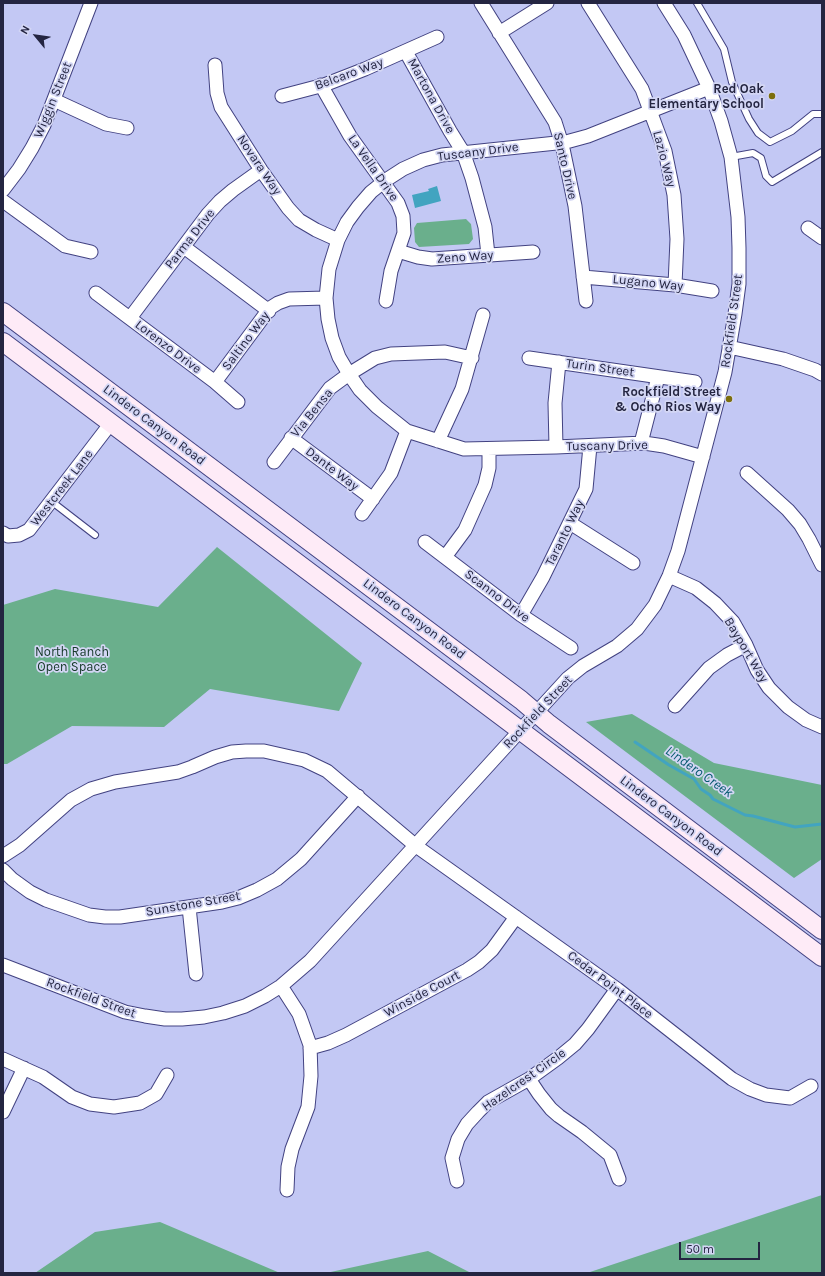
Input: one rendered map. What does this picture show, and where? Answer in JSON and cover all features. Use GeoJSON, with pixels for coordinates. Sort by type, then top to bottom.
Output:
{"type":"FeatureCollection","features":[{"type":"Feature","properties":{"kind":"main road","name":"Lindero Canyon Road"},"geometry":{"type":"LineString","coordinates":[[3,312],[521,700],[536,713],[822,930]]}},
{"type":"Feature","properties":{"kind":"main road","name":"Lindero Canyon Road"},"geometry":{"type":"LineString","coordinates":[[3,342],[822,957]]}},
{"type":"Feature","properties":{"kind":"street","name":"Wiggin Street"},"geometry":{"type":"LineString","coordinates":[[3,190],[19,169],[44,125],[91,3]]}},
{"type":"Feature","properties":{"kind":"street","name":"Santo Drive"},"geometry":{"type":"LineString","coordinates":[[481,3],[555,122],[575,206],[586,301]]}},
{"type":"Feature","properties":{"kind":"street"},"geometry":{"type":"LineString","coordinates":[[499,33],[547,3]]}},
{"type":"Feature","properties":{"kind":"street","name":"Lazio Way"},"geometry":{"type":"LineString","coordinates":[[588,3],[642,89],[665,151],[674,195],[677,239],[675,285]]}},
{"type":"Feature","properties":{"kind":"street","name":"Rockfield Street"},"geometry":{"type":"LineString","coordinates":[[3,965],[125,1012],[165,1019],[204,1017],[223,1013],[244,1006],[265,996],[281,986],[310,961],[568,678],[583,666],[617,646],[637,629],[655,605],[669,576],[678,551],[704,457],[725,372],[739,284],[740,248],[731,157],[721,121],[709,88],[684,35],[664,3]]}},
{"type":"Feature","properties":{"kind":"street","name":"Belcaro Way"},"geometry":{"type":"LineString","coordinates":[[282,96],[321,85],[365,69],[437,37]]}},
{"type":"Feature","properties":{"kind":"street","name":"Martona Drive"},"geometry":{"type":"LineString","coordinates":[[406,52],[463,153],[472,178],[485,227],[488,255]]}},
{"type":"Feature","properties":{"kind":"street","name":"Novara Way"},"geometry":{"type":"LineString","coordinates":[[215,65],[217,93],[221,107],[261,170],[288,208],[299,220],[338,240]]}},
{"type":"Feature","properties":{"kind":"street","name":"La Vella Drive"},"geometry":{"type":"LineString","coordinates":[[321,85],[350,136],[384,182],[398,203],[404,216],[404,233],[391,271],[386,301]]}},
{"type":"Feature","properties":{"kind":"street","name":"Tuscany Drive"},"geometry":{"type":"LineString","coordinates":[[704,457],[664,446],[641,443],[464,450],[408,431],[377,407],[360,390],[349,374],[339,357],[332,338],[326,298],[329,269],[338,240],[347,222],[371,192],[403,169],[423,160],[442,155],[561,143],[588,136],[709,88]]}},
{"type":"Feature","properties":{"kind":"street"},"geometry":{"type":"LineString","coordinates":[[54,100],[106,124],[127,128]]}},
{"type":"Feature","properties":{"kind":"street","name":"Parma Drive"},"geometry":{"type":"LineString","coordinates":[[130,318],[208,214],[220,201],[261,170]]}},
{"type":"Feature","properties":{"kind":"street"},"geometry":{"type":"LineString","coordinates":[[3,201],[65,246],[91,252]]}},
{"type":"Feature","properties":{"kind":"street"},"geometry":{"type":"LineString","coordinates":[[808,228],[822,238]]}},
{"type":"Feature","properties":{"kind":"street"},"geometry":{"type":"LineString","coordinates":[[184,247],[269,311]]}},
{"type":"Feature","properties":{"kind":"street","name":"Zeno Way"},"geometry":{"type":"LineString","coordinates":[[398,251],[418,257],[432,259],[532,252]]}},
{"type":"Feature","properties":{"kind":"street","name":"Lugano Way"},"geometry":{"type":"LineString","coordinates":[[583,277],[675,285],[712,291]]}},
{"type":"Feature","properties":{"kind":"street","name":"Lorenzo Drive"},"geometry":{"type":"LineString","coordinates":[[96,293],[215,382],[238,402]]}},
{"type":"Feature","properties":{"kind":"street","name":"Saltino Way"},"geometry":{"type":"LineString","coordinates":[[215,382],[269,311],[278,303],[289,299],[326,298]]}},
{"type":"Feature","properties":{"kind":"street"},"geometry":{"type":"LineString","coordinates":[[438,441],[462,390],[483,315]]}},
{"type":"Feature","properties":{"kind":"street"},"geometry":{"type":"LineString","coordinates":[[729,347],[783,359],[815,370],[822,374]]}},
{"type":"Feature","properties":{"kind":"street","name":"Via Bensa"},"geometry":{"type":"LineString","coordinates":[[274,462],[330,388],[375,358],[391,354],[445,352],[472,358]]}},
{"type":"Feature","properties":{"kind":"street","name":"Turin Street"},"geometry":{"type":"LineString","coordinates":[[529,358],[695,382]]}},
{"type":"Feature","properties":{"kind":"street"},"geometry":{"type":"LineString","coordinates":[[556,447],[555,403],[559,362]]}},
{"type":"Feature","properties":{"kind":"street"},"geometry":{"type":"LineString","coordinates":[[641,443],[658,377]]}},
{"type":"Feature","properties":{"kind":"street","name":"Westcreek Lane"},"geometry":{"type":"LineString","coordinates":[[3,533],[8,536],[19,536],[29,530],[111,423]]}},
{"type":"Feature","properties":{"kind":"street"},"geometry":{"type":"LineString","coordinates":[[362,514],[390,473],[408,431]]}},
{"type":"Feature","properties":{"kind":"street","name":"Dante Way"},"geometry":{"type":"LineString","coordinates":[[292,438],[372,499]]}},
{"type":"Feature","properties":{"kind":"street","name":"Taranto Way"},"geometry":{"type":"LineString","coordinates":[[521,615],[543,577],[586,489],[590,446]]}},
{"type":"Feature","properties":{"kind":"street"},"geometry":{"type":"LineString","coordinates":[[445,557],[465,530],[485,484],[489,468],[489,449]]}},
{"type":"Feature","properties":{"kind":"street"},"geometry":{"type":"LineString","coordinates":[[747,473],[788,510],[800,524],[822,565]]}},
{"type":"Feature","properties":{"kind":"street"},"geometry":{"type":"LineString","coordinates":[[570,523],[633,563]]}},
{"type":"Feature","properties":{"kind":"street","name":"Scanno Drive"},"geometry":{"type":"LineString","coordinates":[[426,542],[521,615],[571,648]]}},
{"type":"Feature","properties":{"kind":"street","name":"Bayport Way"},"geometry":{"type":"LineString","coordinates":[[669,576],[696,588],[715,602],[733,622],[746,645],[757,670],[769,688],[788,707],[806,720],[822,727]]}},
{"type":"Feature","properties":{"kind":"street"},"geometry":{"type":"LineString","coordinates":[[675,706],[709,668],[727,654],[746,645]]}},
{"type":"Feature","properties":{"kind":"street","name":"Cedar Point Place"},"geometry":{"type":"LineString","coordinates":[[3,856],[20,844],[71,800],[91,789],[115,782],[178,772],[192,768],[215,757],[232,752],[264,751],[304,760],[327,771],[416,846],[617,989],[732,1079],[750,1089],[766,1095],[790,1098],[811,1086]]}},
{"type":"Feature","properties":{"kind":"street","name":"Sunstone Street"},"geometry":{"type":"LineString","coordinates":[[3,870],[12,879],[30,892],[46,900],[89,915],[120,917],[222,902],[238,898],[257,890],[276,879],[301,859],[358,796]]}},
{"type":"Feature","properties":{"kind":"street"},"geometry":{"type":"LineString","coordinates":[[189,907],[196,974]]}},
{"type":"Feature","properties":{"kind":"street","name":"Winside Court"},"geometry":{"type":"LineString","coordinates":[[310,1048],[328,1043],[346,1035],[467,970],[479,962],[492,950],[516,917]]}},
{"type":"Feature","properties":{"kind":"street"},"geometry":{"type":"LineString","coordinates":[[281,986],[299,1014],[310,1048],[311,1076],[308,1107],[292,1148],[288,1167],[287,1190]]}},
{"type":"Feature","properties":{"kind":"street","name":"Hazelcrest Circle"},"geometry":{"type":"LineString","coordinates":[[457,1181],[452,1158],[458,1139],[467,1124],[488,1102],[529,1079],[575,1044],[588,1029],[617,989]]}},
{"type":"Feature","properties":{"kind":"street"},"geometry":{"type":"LineString","coordinates":[[3,1059],[43,1077],[72,1097],[90,1104],[114,1107],[140,1103],[156,1094],[167,1075]]}},
{"type":"Feature","properties":{"kind":"street"},"geometry":{"type":"LineString","coordinates":[[3,1112],[24,1068]]}},
{"type":"Feature","properties":{"kind":"street"},"geometry":{"type":"LineString","coordinates":[[529,1079],[539,1094],[559,1116],[582,1132],[610,1155],[619,1179]]}},
{"type":"Feature","properties":{"kind":"lane"},"geometry":{"type":"LineString","coordinates":[[697,3],[724,49],[732,82],[749,119],[758,133],[770,142],[792,131],[813,114],[822,114]]}},
{"type":"Feature","properties":{"kind":"lane"},"geometry":{"type":"LineString","coordinates":[[731,157],[753,153],[761,158],[766,176],[772,182],[822,152]]}},
{"type":"Feature","properties":{"kind":"lane"},"geometry":{"type":"LineString","coordinates":[[51,501],[95,534]]}},
{"type":"Feature","properties":{"kind":"green space"},"geometry":{"type":"Polygon","coordinates":[[[466,219],[471,224],[473,239],[469,244],[419,247],[415,242],[414,228],[417,223],[466,219]]]}},
{"type":"Feature","properties":{"kind":"green space","name":"North Ranch Open Space"},"geometry":{"type":"Polygon","coordinates":[[[217,547],[362,663],[339,711],[210,689],[164,727],[72,726],[7,764],[3,764],[3,605],[55,589],[158,607],[217,547]]]}},
{"type":"Feature","properties":{"kind":"green space"},"geometry":{"type":"Polygon","coordinates":[[[632,714],[714,763],[822,785],[822,859],[794,878],[586,722],[632,714]]]}},
{"type":"Feature","properties":{"kind":"green space"},"geometry":{"type":"Polygon","coordinates":[[[822,1195],[822,1273],[587,1273],[822,1195]]]}},
{"type":"Feature","properties":{"kind":"green space"},"geometry":{"type":"Polygon","coordinates":[[[160,1222],[280,1273],[35,1273],[95,1232],[160,1222]]]}},
{"type":"Feature","properties":{"kind":"green space"},"geometry":{"type":"Polygon","coordinates":[[[428,1251],[471,1273],[326,1273],[428,1251]]]}},
{"type":"Feature","properties":{"kind":"water"},"geometry":{"type":"Polygon","coordinates":[[[437,186],[441,201],[415,208],[412,195],[429,191],[428,189],[437,186]]]}},
{"type":"Feature","properties":{"kind":"waterway","name":"Lindero Creek"},"geometry":{"type":"LineString","coordinates":[[635,742],[669,765],[694,779],[701,789],[713,799],[745,815],[795,827],[822,824]]}},
{"type":"Feature","properties":{"kind":"place","name":"Red Oak Elementary School"},"geometry":{"type":"Point","coordinates":[772,96]}},
{"type":"Feature","properties":{"kind":"place","name":"Rockfield Street & Ocho Rios Way"},"geometry":{"type":"Point","coordinates":[729,399]}}]}
